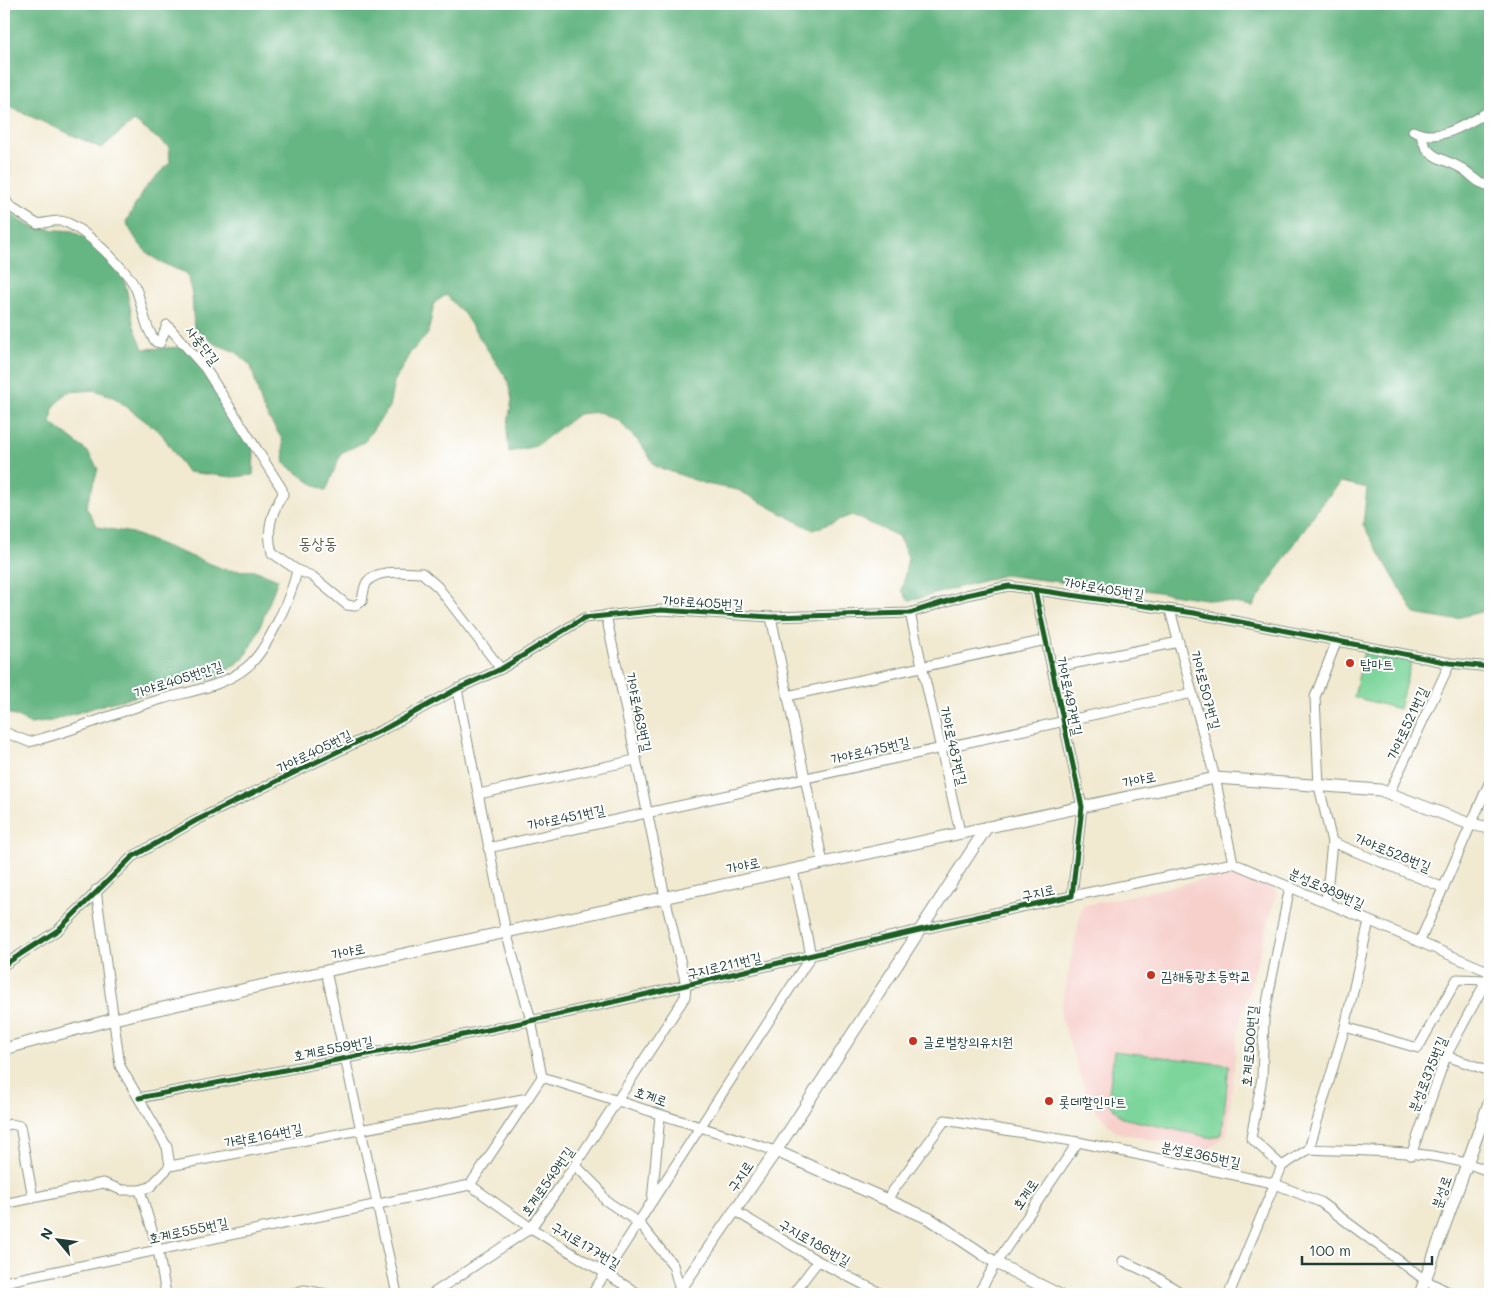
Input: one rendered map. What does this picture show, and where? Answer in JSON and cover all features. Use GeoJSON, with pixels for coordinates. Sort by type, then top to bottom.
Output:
{"type":"FeatureCollection","features":[{"type":"Feature","properties":{"kind":"main road","name":"가야로"},"geometry":{"type":"LineString","coordinates":[[4,1049],[114,1019],[326,970],[1215,778],[1380,790],[1470,824],[1490,828]]}},
{"type":"Feature","properties":{"kind":"main road","name":"구지로"},"geometry":{"type":"LineString","coordinates":[[682,1293],[987,827]]}},
{"type":"Feature","properties":{"kind":"main road","name":"분성로"},"geometry":{"type":"LineString","coordinates":[[1420,1294],[1490,1100]]}},
{"type":"Feature","properties":{"kind":"main road","name":"호계로"},"geometry":{"type":"LineString","coordinates":[[776,1151],[930,1219],[996,1263],[1058,1294]]}},
{"type":"Feature","properties":{"kind":"street"},"geometry":{"type":"LineString","coordinates":[[1490,111],[1467,122],[1455,131],[1443,134],[1417,133],[1423,145],[1432,154],[1465,170],[1472,178],[1490,185]]}},
{"type":"Feature","properties":{"kind":"street","name":"사충단길"},"geometry":{"type":"LineString","coordinates":[[4,197],[10,208],[37,224],[60,221],[84,234],[129,276],[136,288],[147,324],[156,342],[160,343],[167,325],[205,368],[240,419],[282,489],[283,494],[276,506],[268,535],[272,553],[297,570]]}},
{"type":"Feature","properties":{"kind":"street"},"geometry":{"type":"LineString","coordinates":[[297,570],[312,576],[347,605],[355,606],[362,601],[367,582],[374,576],[422,573],[438,587],[501,670]]}},
{"type":"Feature","properties":{"kind":"street","name":"가야로405번안길"},"geometry":{"type":"LineString","coordinates":[[4,732],[28,742],[163,699],[202,689],[231,677],[247,667],[260,653],[273,632],[297,570]]}},
{"type":"Feature","properties":{"kind":"street","name":"가야로405번길"},"geometry":{"type":"LineString","coordinates":[[4,965],[58,930],[96,890],[132,857],[197,820],[386,728],[457,689],[501,670],[584,618],[662,610],[771,617],[910,613],[966,595],[1009,586],[1170,610],[1337,640],[1450,664],[1490,667]]}},
{"type":"Feature","properties":{"kind":"street","name":"가야로497번길"},"geometry":{"type":"LineString","coordinates":[[1035,590],[1082,807]]}},
{"type":"Feature","properties":{"kind":"street","name":"가야로507번길"},"geometry":{"type":"LineString","coordinates":[[1170,610],[1215,778]]}},
{"type":"Feature","properties":{"kind":"street","name":"가야로487번길"},"geometry":{"type":"LineString","coordinates":[[910,613],[960,832]]}},
{"type":"Feature","properties":{"kind":"street","name":"가야로463번길"},"geometry":{"type":"LineString","coordinates":[[606,615],[635,760],[649,813],[665,897]]}},
{"type":"Feature","properties":{"kind":"street"},"geometry":{"type":"LineString","coordinates":[[771,617],[823,863]]}},
{"type":"Feature","properties":{"kind":"street"},"geometry":{"type":"LineString","coordinates":[[787,696],[1046,640]]}},
{"type":"Feature","properties":{"kind":"street"},"geometry":{"type":"LineString","coordinates":[[1326,902],[1332,842],[1319,786],[1315,697],[1337,640]]}},
{"type":"Feature","properties":{"kind":"street","name":"가야로497번길"},"geometry":{"type":"LineString","coordinates":[[1052,668],[1179,642]]}},
{"type":"Feature","properties":{"kind":"street","name":"가야로521번길"},"geometry":{"type":"LineString","coordinates":[[1390,793],[1450,664]]}},
{"type":"Feature","properties":{"kind":"street"},"geometry":{"type":"LineString","coordinates":[[457,689],[506,932],[531,1020],[542,1077],[470,1184]]}},
{"type":"Feature","properties":{"kind":"street","name":"가야로497번길"},"geometry":{"type":"LineString","coordinates":[[940,748],[1192,694]]}},
{"type":"Feature","properties":{"kind":"street","name":"가야로475번길"},"geometry":{"type":"LineString","coordinates":[[806,778],[940,748]]}},
{"type":"Feature","properties":{"kind":"street"},"geometry":{"type":"LineString","coordinates":[[479,794],[635,760]]}},
{"type":"Feature","properties":{"kind":"street"},"geometry":{"type":"LineString","coordinates":[[649,813],[806,778]]}},
{"type":"Feature","properties":{"kind":"street"},"geometry":{"type":"LineString","coordinates":[[1072,896],[1233,862],[1215,778]]}},
{"type":"Feature","properties":{"kind":"street"},"geometry":{"type":"LineString","coordinates":[[1420,941],[1490,781]]}},
{"type":"Feature","properties":{"kind":"street","name":"구지로"},"geometry":{"type":"LineString","coordinates":[[921,928],[1072,896],[1082,807]]}},
{"type":"Feature","properties":{"kind":"street","name":"가야로451번길"},"geometry":{"type":"LineString","coordinates":[[488,848],[649,813]]}},
{"type":"Feature","properties":{"kind":"street","name":"가야로528번길"},"geometry":{"type":"LineString","coordinates":[[1332,842],[1444,888]]}},
{"type":"Feature","properties":{"kind":"street","name":"분성로389번길"},"geometry":{"type":"LineString","coordinates":[[1233,862],[1420,941],[1489,975]]}},
{"type":"Feature","properties":{"kind":"street"},"geometry":{"type":"LineString","coordinates":[[592,1294],[811,956],[793,870]]}},
{"type":"Feature","properties":{"kind":"street","name":"호계로500번길"},"geometry":{"type":"LineString","coordinates":[[1282,1166],[1250,1138],[1262,1078],[1264,1018],[1290,886]]}},
{"type":"Feature","properties":{"kind":"street"},"geometry":{"type":"LineString","coordinates":[[4,1204],[103,1183],[122,1190],[140,1190],[150,1187],[170,1166],[167,1147],[120,1066],[96,890]]}},
{"type":"Feature","properties":{"kind":"street","name":"구지로211번길"},"geometry":{"type":"LineString","coordinates":[[618,1100],[685,997],[686,985],[665,897]]}},
{"type":"Feature","properties":{"kind":"street"},"geometry":{"type":"LineString","coordinates":[[1309,1149],[1345,1027],[1369,921]]}},
{"type":"Feature","properties":{"kind":"street","name":"구지로211번길"},"geometry":{"type":"LineString","coordinates":[[531,1020],[811,956],[921,928]]}},
{"type":"Feature","properties":{"kind":"street"},"geometry":{"type":"LineString","coordinates":[[326,970],[397,1294]]}},
{"type":"Feature","properties":{"kind":"street","name":"분성로375번길"},"geometry":{"type":"LineString","coordinates":[[1345,1027],[1418,1048],[1458,980],[1489,975]]}},
{"type":"Feature","properties":{"kind":"street","name":"분성로375번길"},"geometry":{"type":"LineString","coordinates":[[1411,1155],[1446,1056],[1489,975]]}},
{"type":"Feature","properties":{"kind":"street","name":"호계로559번길"},"geometry":{"type":"LineString","coordinates":[[139,1098],[531,1020]]}},
{"type":"Feature","properties":{"kind":"street"},"geometry":{"type":"LineString","coordinates":[[1446,1056],[1490,1071]]}},
{"type":"Feature","properties":{"kind":"street","name":"호계로"},"geometry":{"type":"LineString","coordinates":[[542,1077],[776,1151]]}},
{"type":"Feature","properties":{"kind":"street"},"geometry":{"type":"LineString","coordinates":[[361,1131],[528,1098]]}},
{"type":"Feature","properties":{"kind":"street","name":"호계로549번길"},"geometry":{"type":"LineString","coordinates":[[432,1294],[530,1228],[618,1100]]}},
{"type":"Feature","properties":{"kind":"street"},"geometry":{"type":"LineString","coordinates":[[652,1204],[660,1115]]}},
{"type":"Feature","properties":{"kind":"street","name":"분성로365번길"},"geometry":{"type":"LineString","coordinates":[[887,1199],[945,1120],[1078,1142],[1273,1183],[1320,1202],[1425,1280],[1452,1294]]}},
{"type":"Feature","properties":{"kind":"street"},"geometry":{"type":"LineString","coordinates":[[4,1126],[11,1124],[20,1126],[32,1198]]}},
{"type":"Feature","properties":{"kind":"street","name":"가락로164번길"},"geometry":{"type":"LineString","coordinates":[[170,1166],[361,1131]]}},
{"type":"Feature","properties":{"kind":"street","name":"호계로"},"geometry":{"type":"LineString","coordinates":[[996,1263],[1078,1142]]}},
{"type":"Feature","properties":{"kind":"street"},"geometry":{"type":"LineString","coordinates":[[1229,1294],[1273,1183],[1282,1166],[1309,1149],[1411,1155],[1468,1162],[1490,1172]]}},
{"type":"Feature","properties":{"kind":"street","name":"구지로"},"geometry":{"type":"LineString","coordinates":[[575,1165],[598,1188],[604,1200],[639,1223],[673,1265],[682,1293]]}},
{"type":"Feature","properties":{"kind":"street","name":"호계로555번길"},"geometry":{"type":"LineString","coordinates":[[4,1282],[470,1184]]}},
{"type":"Feature","properties":{"kind":"street","name":"구지로177번길"},"geometry":{"type":"LineString","coordinates":[[470,1184],[530,1228],[606,1272],[639,1294]]}},
{"type":"Feature","properties":{"kind":"street"},"geometry":{"type":"LineString","coordinates":[[140,1190],[158,1250],[166,1294]]}},
{"type":"Feature","properties":{"kind":"street","name":"구지로186번길"},"geometry":{"type":"LineString","coordinates":[[735,1211],[818,1261],[882,1294]]}},
{"type":"Feature","properties":{"kind":"street"},"geometry":{"type":"LineString","coordinates":[[793,1294],[818,1261]]}},
{"type":"Feature","properties":{"kind":"street"},"geometry":{"type":"LineString","coordinates":[[1123,1262],[1153,1275],[1183,1294]]}},
{"type":"Feature","properties":{"kind":"street"},"geometry":{"type":"LineString","coordinates":[[978,1294],[996,1263]]}},
{"type":"Feature","properties":{"kind":"street"},"geometry":{"type":"LineString","coordinates":[[290,1294],[304,1290],[326,1294]]}},
{"type":"Feature","properties":{"kind":"shaded area"},"geometry":{"type":"Polygon","coordinates":[[[1235,873],[1277,891],[1238,1030],[1227,1134],[1206,1151],[1115,1132],[1088,1100],[1060,1013],[1082,906],[1235,873]]]}},
{"type":"Feature","properties":{"kind":"green space"},"geometry":{"type":"Polygon","coordinates":[[[4,4],[1490,4],[1490,601],[1484,611],[1449,620],[1415,614],[1363,525],[1367,488],[1341,482],[1319,507],[1253,606],[1130,588],[1076,584],[1004,575],[909,601],[902,591],[908,557],[898,536],[852,515],[813,530],[738,490],[706,484],[655,466],[642,445],[619,421],[599,412],[578,414],[536,446],[509,452],[507,430],[512,399],[507,379],[464,314],[446,295],[434,303],[428,334],[410,353],[394,382],[389,407],[364,442],[341,453],[326,491],[285,464],[282,439],[263,409],[251,366],[236,352],[215,344],[194,328],[192,295],[187,273],[150,255],[138,242],[126,222],[144,189],[170,162],[169,147],[134,121],[101,148],[12,108],[4,99],[4,4]]]}},
{"type":"Feature","properties":{"kind":"green space"},"geometry":{"type":"Polygon","coordinates":[[[4,205],[19,220],[34,228],[73,231],[96,245],[122,268],[134,326],[143,349],[186,347],[205,371],[254,451],[253,475],[233,477],[187,472],[161,433],[115,398],[95,390],[67,392],[53,408],[51,423],[88,452],[98,469],[86,507],[98,527],[132,533],[226,570],[257,571],[278,579],[258,632],[244,658],[218,677],[109,703],[51,721],[31,724],[4,711],[4,205]]]}},
{"type":"Feature","properties":{"kind":"green space"},"geometry":{"type":"Polygon","coordinates":[[[1365,646],[1413,655],[1399,709],[1354,697],[1365,646]]]}},
{"type":"Feature","properties":{"kind":"green space"},"geometry":{"type":"Polygon","coordinates":[[[1114,1051],[1229,1065],[1222,1134],[1212,1138],[1122,1118],[1108,1102],[1114,1051]]]}},
{"type":"Feature","properties":{"kind":"cycle path"},"geometry":{"type":"LineString","coordinates":[[4,965],[58,930],[132,857],[197,820],[386,728],[457,689],[501,669],[584,618],[661,610],[771,617],[910,613],[966,595],[1009,586],[1194,613],[1450,663],[1490,667]]}},
{"type":"Feature","properties":{"kind":"cycle path"},"geometry":{"type":"LineString","coordinates":[[139,1098],[485,1031],[1072,896],[1082,807],[1035,590]]}},
{"type":"Feature","properties":{"kind":"place","name":"탑마트"},"geometry":{"type":"Point","coordinates":[1350,663]}},
{"type":"Feature","properties":{"kind":"place","name":"김해동광초등학교"},"geometry":{"type":"Point","coordinates":[1151,975]}},
{"type":"Feature","properties":{"kind":"place","name":"글로벌창의유치원"},"geometry":{"type":"Point","coordinates":[913,1041]}},
{"type":"Feature","properties":{"kind":"place","name":"롯데할인마트"},"geometry":{"type":"Point","coordinates":[1049,1101]}},
{"type":"Feature","properties":{"kind":"district","name":"동상동"},"geometry":{"type":"Point","coordinates":[318,542]}}]}
